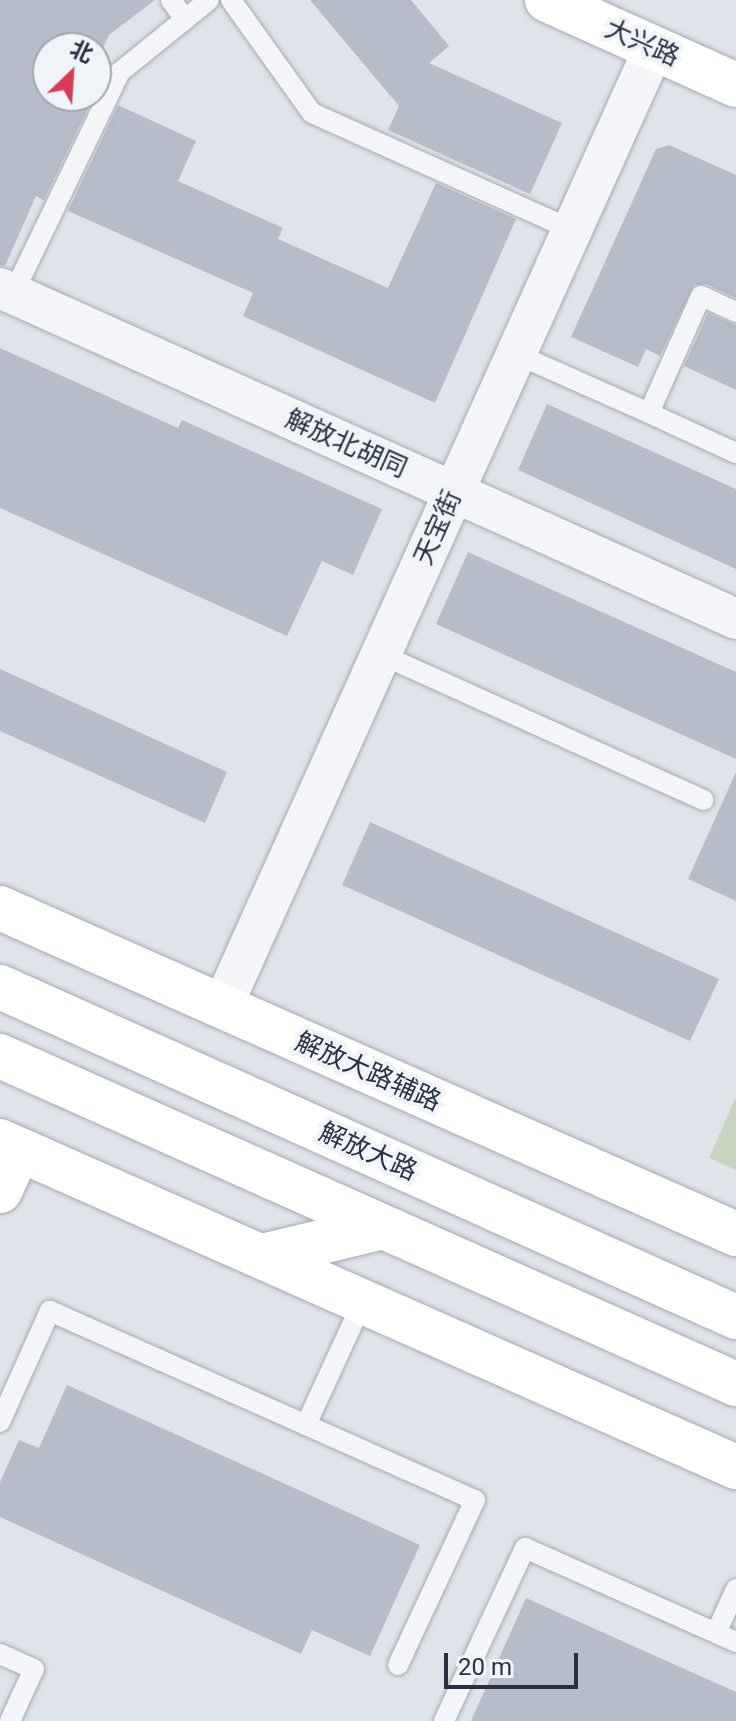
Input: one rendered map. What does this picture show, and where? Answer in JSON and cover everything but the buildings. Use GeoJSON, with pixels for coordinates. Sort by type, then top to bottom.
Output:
{"type":"FeatureCollection","features":[{"type":"Feature","properties":{"kind":"street","name":"大兴路"},"geometry":{"type":"LineString","coordinates":[[547,0],[736,85]]}},
{"type":"Feature","properties":{"kind":"street","name":"天宝街"},"geometry":{"type":"LineString","coordinates":[[222,1007],[654,48]]}},
{"type":"Feature","properties":{"kind":"street","name":"解放北胡同"},"geometry":{"type":"LineString","coordinates":[[7,291],[736,619]]}},
{"type":"Feature","properties":{"kind":"street","name":"解放大路辅路"},"geometry":{"type":"LineString","coordinates":[[0,908],[736,1234]]}},
{"type":"Feature","properties":{"kind":"street","name":"解放大路"},"geometry":{"type":"LineString","coordinates":[[0,987],[736,1317]]}},
{"type":"Feature","properties":{"kind":"street"},"geometry":{"type":"LineString","coordinates":[[0,1056],[736,1384]]}},
{"type":"Feature","properties":{"kind":"street"},"geometry":{"type":"LineString","coordinates":[[0,1191],[9,1145],[736,1467]]}},
{"type":"Feature","properties":{"kind":"street"},"geometry":{"type":"LineString","coordinates":[[263,1256],[383,1227]]}},
{"type":"Feature","properties":{"kind":"lane"},"geometry":{"type":"LineString","coordinates":[[171,0],[185,19]]}},
{"type":"Feature","properties":{"kind":"lane"},"geometry":{"type":"LineString","coordinates":[[7,291],[120,72],[209,0]]}},
{"type":"Feature","properties":{"kind":"lane"},"geometry":{"type":"LineString","coordinates":[[231,0],[312,113],[572,230]]}},
{"type":"Feature","properties":{"kind":"lane"},"geometry":{"type":"LineString","coordinates":[[649,413],[701,296],[736,312]]}},
{"type":"Feature","properties":{"kind":"lane"},"geometry":{"type":"LineString","coordinates":[[516,354],[736,453]]}},
{"type":"Feature","properties":{"kind":"lane"},"geometry":{"type":"LineString","coordinates":[[380,654],[704,800]]}},
{"type":"Feature","properties":{"kind":"lane"},"geometry":{"type":"LineString","coordinates":[[306,1425],[363,1301]]}},
{"type":"Feature","properties":{"kind":"lane"},"geometry":{"type":"LineString","coordinates":[[0,1422],[50,1311],[475,1500],[398,1665]]}},
{"type":"Feature","properties":{"kind":"lane"},"geometry":{"type":"LineString","coordinates":[[444,1721],[525,1548],[736,1642]]}},
{"type":"Feature","properties":{"kind":"lane"},"geometry":{"type":"LineString","coordinates":[[716,1633],[736,1589]]}},
{"type":"Feature","properties":{"kind":"lane"},"geometry":{"type":"LineString","coordinates":[[0,1654],[34,1669],[10,1721]]}},
{"type":"Feature","properties":{"kind":"green space"},"geometry":{"type":"Polygon","coordinates":[[[736,1099],[736,1170],[709,1158],[736,1099]]]}}]}
